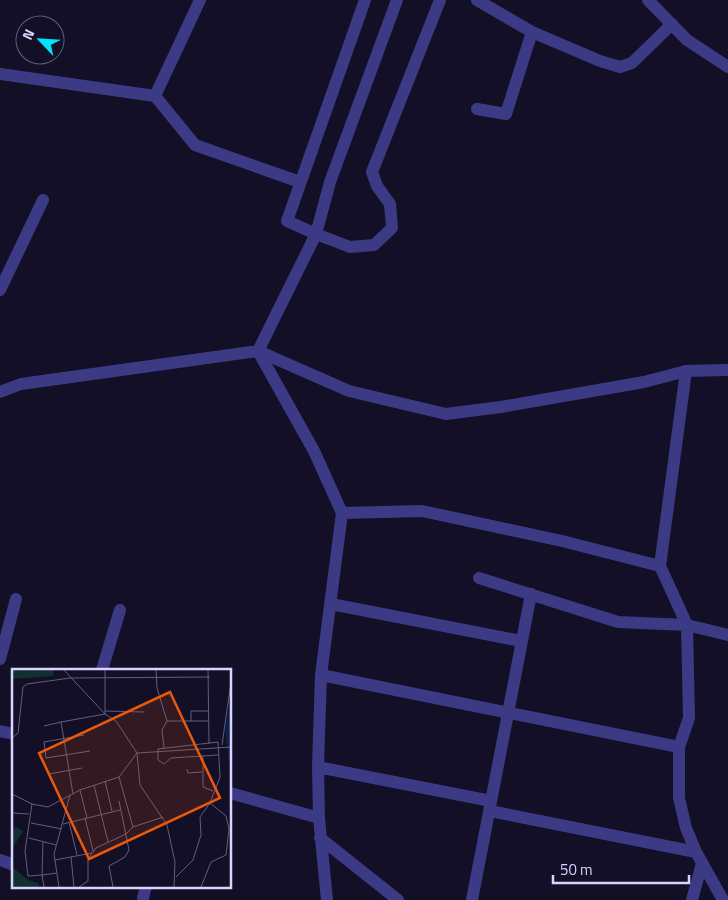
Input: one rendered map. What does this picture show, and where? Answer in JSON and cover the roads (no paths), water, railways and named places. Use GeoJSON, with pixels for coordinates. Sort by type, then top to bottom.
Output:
{"type":"FeatureCollection","features":[{"type":"Feature","properties":{"kind":"street"},"geometry":{"type":"LineString","coordinates":[[155,96],[200,0]]}},
{"type":"Feature","properties":{"kind":"street"},"geometry":{"type":"LineString","coordinates":[[365,0],[287,220],[350,247],[374,245],[392,228],[390,204],[378,186],[372,172],[440,0]]}},
{"type":"Feature","properties":{"kind":"street"},"geometry":{"type":"LineString","coordinates":[[258,351],[316,234],[330,182],[397,0]]}},
{"type":"Feature","properties":{"kind":"street"},"geometry":{"type":"LineString","coordinates":[[478,0],[532,32],[600,61],[620,67],[632,63],[672,24]]}},
{"type":"Feature","properties":{"kind":"street"},"geometry":{"type":"LineString","coordinates":[[648,0],[687,40],[728,67]]}},
{"type":"Feature","properties":{"kind":"street"},"geometry":{"type":"LineString","coordinates":[[477,109],[506,114],[532,32]]}},
{"type":"Feature","properties":{"kind":"street"},"geometry":{"type":"LineString","coordinates":[[0,74],[155,96],[195,145],[300,182]]}},
{"type":"Feature","properties":{"kind":"street"},"geometry":{"type":"LineString","coordinates":[[0,290],[43,200]]}},
{"type":"Feature","properties":{"kind":"street"},"geometry":{"type":"LineString","coordinates":[[258,351],[314,451],[342,513],[321,675],[318,766],[319,818],[327,900]]}},
{"type":"Feature","properties":{"kind":"street"},"geometry":{"type":"LineString","coordinates":[[0,392],[21,384],[258,351],[349,391],[446,414],[501,407],[625,385],[686,371],[728,370]]}},
{"type":"Feature","properties":{"kind":"street"},"geometry":{"type":"LineString","coordinates":[[686,371],[660,566],[687,625],[689,718],[679,747],[679,798],[686,828],[699,858],[722,900]]}},
{"type":"Feature","properties":{"kind":"street"},"geometry":{"type":"LineString","coordinates":[[342,513],[422,511],[562,541],[660,566]]}},
{"type":"Feature","properties":{"kind":"street"},"geometry":{"type":"LineString","coordinates":[[478,578],[618,622],[687,625],[728,635]]}},
{"type":"Feature","properties":{"kind":"street"},"geometry":{"type":"LineString","coordinates":[[472,900],[531,594]]}},
{"type":"Feature","properties":{"kind":"street"},"geometry":{"type":"LineString","coordinates":[[0,659],[16,599]]}},
{"type":"Feature","properties":{"kind":"street"},"geometry":{"type":"LineString","coordinates":[[331,604],[522,641]]}},
{"type":"Feature","properties":{"kind":"street"},"geometry":{"type":"LineString","coordinates":[[102,669],[120,610]]}},
{"type":"Feature","properties":{"kind":"street"},"geometry":{"type":"LineString","coordinates":[[321,675],[679,747]]}},
{"type":"Feature","properties":{"kind":"street"},"geometry":{"type":"LineString","coordinates":[[318,766],[699,858]]}},
{"type":"Feature","properties":{"kind":"street"},"geometry":{"type":"LineString","coordinates":[[231,793],[319,818]]}},
{"type":"Feature","properties":{"kind":"street"},"geometry":{"type":"LineString","coordinates":[[320,838],[398,900]]}},
{"type":"Feature","properties":{"kind":"street"},"geometry":{"type":"LineString","coordinates":[[692,900],[699,858]]}},
{"type":"Feature","properties":{"kind":"street"},"geometry":{"type":"LineString","coordinates":[[0,860],[12,864]]}}]}
